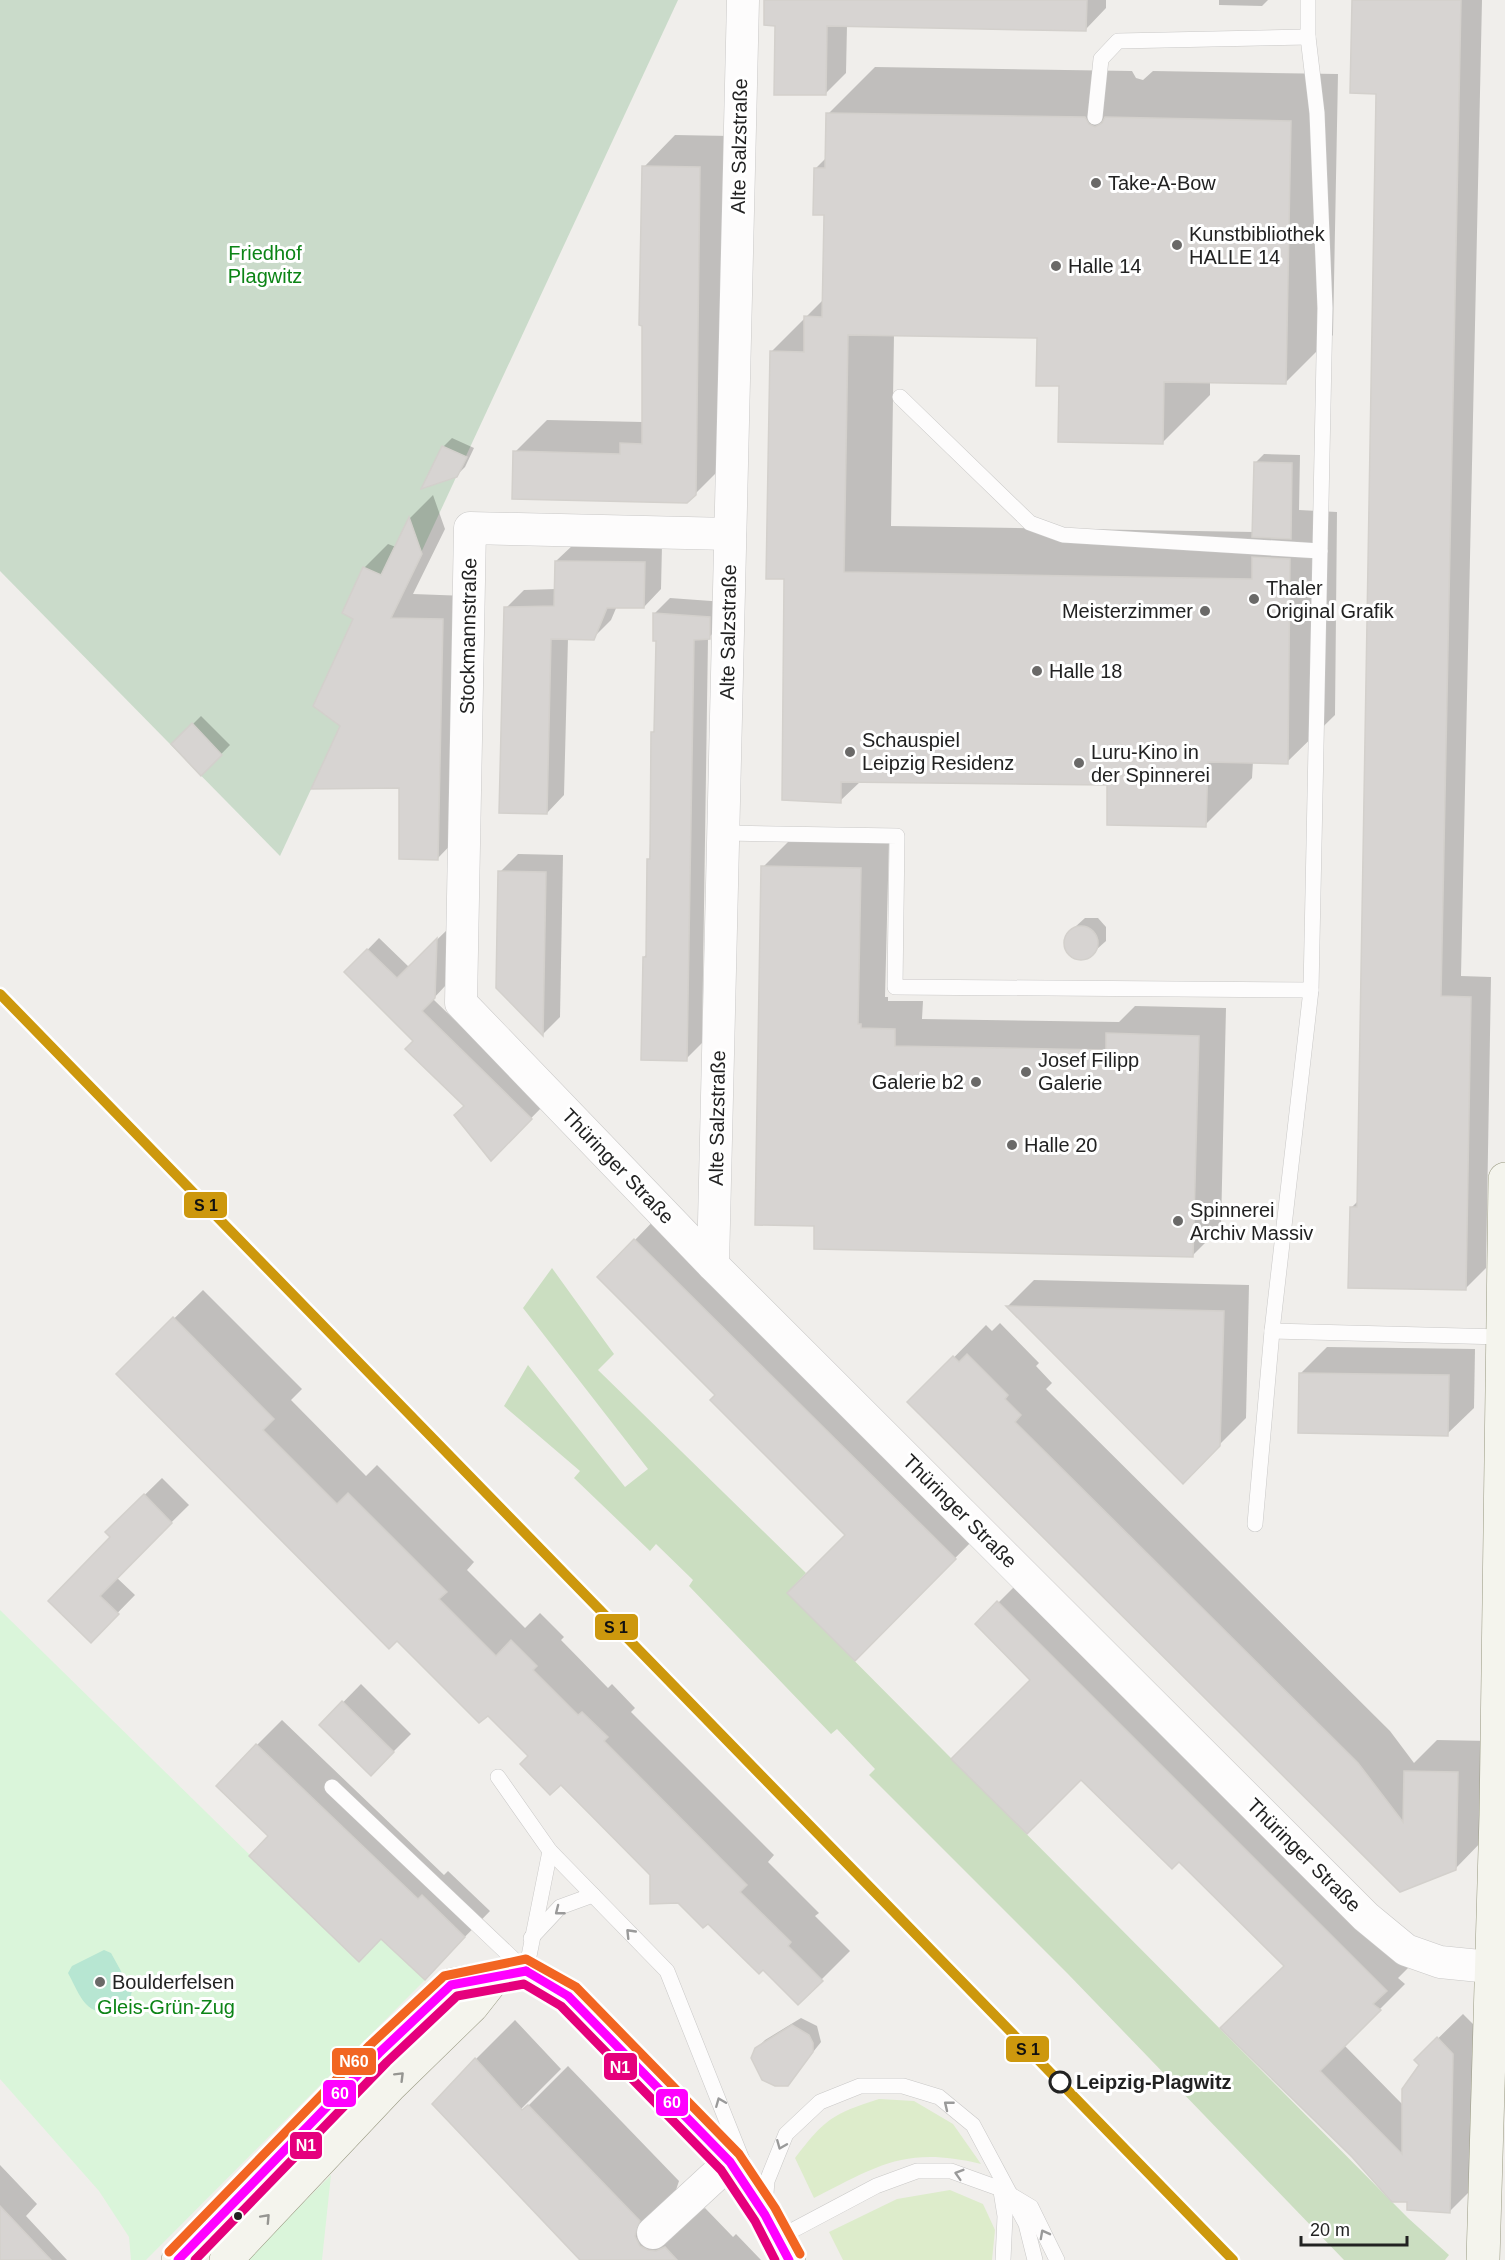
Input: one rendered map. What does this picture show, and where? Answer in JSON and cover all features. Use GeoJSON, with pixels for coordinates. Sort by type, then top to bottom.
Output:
{"type":"FeatureCollection","features":[{"type":"Feature","properties":{"kind":"street","name":"Alte Salzstraße"},"geometry":{"type":"LineString","coordinates":[[713,1264],[743,0]]}},
{"type":"Feature","properties":{"kind":"street","name":"Stockmannstraße"},"geometry":{"type":"LineString","coordinates":[[460,1003],[470,528],[729,534]]}},
{"type":"Feature","properties":{"kind":"street","name":"Thüringer Straße"},"geometry":{"type":"LineString","coordinates":[[460,1003],[713,1264],[1366,1917],[1406,1950],[1440,1962],[1490,1967]]}},
{"type":"Feature","properties":{"kind":"street"},"geometry":{"type":"LineString","coordinates":[[1484,2260],[1490,1967],[1496,1815],[1505,1179]]}},
{"type":"Feature","properties":{"kind":"street"},"geometry":{"type":"LineString","coordinates":[[178,2260],[379,2053],[451,1985],[526,1971],[568,1996],[730,2162],[777,2238]]}},
{"type":"Feature","properties":{"kind":"street"},"geometry":{"type":"LineString","coordinates":[[226,2260],[390,2086],[472,2006],[494,1978]]}},
{"type":"Feature","properties":{"kind":"street"},"geometry":{"type":"LineString","coordinates":[[653,2233],[730,2162]]}},
{"type":"Feature","properties":{"kind":"lane"},"geometry":{"type":"LineString","coordinates":[[1255,1524],[1272,1331],[1311,990],[1325,308],[1317,112],[1308,37],[1308,0]]}},
{"type":"Feature","properties":{"kind":"lane"},"geometry":{"type":"LineString","coordinates":[[1095,117],[1101,59],[1118,41],[1308,37]]}},
{"type":"Feature","properties":{"kind":"lane"},"geometry":{"type":"LineString","coordinates":[[900,397],[1030,523],[1063,535],[1320,551]]}},
{"type":"Feature","properties":{"kind":"lane"},"geometry":{"type":"LineString","coordinates":[[724,832],[897,836],[895,987],[1311,990]]}},
{"type":"Feature","properties":{"kind":"lane"},"geometry":{"type":"LineString","coordinates":[[1272,1331],[1502,1337]]}},
{"type":"Feature","properties":{"kind":"lane"},"geometry":{"type":"LineString","coordinates":[[498,1777],[550,1851],[668,1971],[777,2238]]}},
{"type":"Feature","properties":{"kind":"lane"},"geometry":{"type":"LineString","coordinates":[[332,1787],[526,1971]]}},
{"type":"Feature","properties":{"kind":"lane"},"geometry":{"type":"LineString","coordinates":[[526,1971],[550,1851]]}},
{"type":"Feature","properties":{"kind":"lane"},"geometry":{"type":"LineString","coordinates":[[531,1938],[560,1907],[593,1895]]}},
{"type":"Feature","properties":{"kind":"lane"},"geometry":{"type":"LineString","coordinates":[[777,2238],[767,2181],[786,2134],[820,2102],[860,2086],[903,2086],[939,2097],[973,2125],[996,2167],[1006,2192],[1026,2224],[1035,2260]]}},
{"type":"Feature","properties":{"kind":"lane"},"geometry":{"type":"LineString","coordinates":[[777,2238],[876,2186],[917,2171],[951,2171],[1006,2192],[1030,2207],[1057,2260]]}},
{"type":"Feature","properties":{"kind":"lane"},"geometry":{"type":"LineString","coordinates":[[1003,2260],[1006,2192]]}},
{"type":"Feature","properties":{"kind":"green space","name":"Friedhof Plagwitz"},"geometry":{"type":"Polygon","coordinates":[[[0,0],[678,0],[280,856],[0,571],[0,0]]]}},
{"type":"Feature","properties":{"kind":"green space"},"geometry":{"type":"Polygon","coordinates":[[[552,1268],[614,1354],[598,1370],[806,1573],[787,1593],[1408,2218],[1449,2255],[1445,2260],[1344,2260],[1068,1974],[869,1775],[875,1769],[837,1729],[831,1734],[689,1586],[693,1580],[656,1544],[650,1551],[574,1478],[580,1471],[504,1406],[528,1365],[625,1487],[648,1469],[523,1308],[552,1268]]]}},
{"type":"Feature","properties":{"kind":"green space","name":"Gleis-Grün-Zug"},"geometry":{"type":"Polygon","coordinates":[[[0,1610],[358,1961],[381,1939],[425,1980],[146,2260],[131,2260],[129,2237],[99,2191],[0,2079],[0,1610]]]}},
{"type":"Feature","properties":{"kind":"green space","name":"Boulderfelsen"},"geometry":{"type":"Polygon","coordinates":[[[104,1950],[111,1953],[132,1991],[130,1999],[105,2013],[86,2004],[68,1973],[72,1966],[104,1950]]]}},
{"type":"Feature","properties":{"kind":"green space"},"geometry":{"type":"Polygon","coordinates":[[[879,2099],[914,2101],[953,2124],[981,2164],[932,2157],[912,2158],[876,2168],[814,2198],[795,2158],[822,2126],[850,2109],[879,2099]]]}},
{"type":"Feature","properties":{"kind":"green space"},"geometry":{"type":"Polygon","coordinates":[[[331,2175],[322,2260],[246,2260],[331,2175]]]}},
{"type":"Feature","properties":{"kind":"green space"},"geometry":{"type":"Polygon","coordinates":[[[950,2190],[983,2204],[995,2230],[992,2260],[843,2260],[829,2232],[897,2199],[950,2190]]]}},
{"type":"Feature","properties":{"kind":"building"},"geometry":{"type":"Polygon","coordinates":[[[764,0],[1087,0],[1086,31],[827,26],[826,95],[774,95],[775,26],[764,25],[764,0]]]}},
{"type":"Feature","properties":{"kind":"building"},"geometry":{"type":"Polygon","coordinates":[[[1352,0],[1461,0],[1441,996],[1471,997],[1466,1290],[1348,1288],[1350,1207],[1357,1207],[1376,94],[1350,93],[1352,0]]]}},
{"type":"Feature","properties":{"kind":"building"},"geometry":{"type":"Polygon","coordinates":[[[826,113],[1085,117],[1089,124],[1095,127],[1102,123],[1105,117],[1291,121],[1286,384],[1164,382],[1163,444],[1058,442],[1059,386],[1036,386],[1037,338],[848,335],[844,572],[1252,579],[1252,557],[1290,559],[1288,764],[1208,762],[1206,827],[1107,825],[1107,785],[841,782],[841,803],[782,800],[784,579],[766,579],[770,351],[804,352],[804,316],[822,317],[824,215],[813,215],[814,168],[825,168],[826,113]]]}},
{"type":"Feature","properties":{"kind":"building"},"geometry":{"type":"Polygon","coordinates":[[[642,166],[700,167],[696,495],[687,503],[512,499],[513,451],[620,454],[620,443],[642,444],[642,326],[639,325],[642,166]]]}},
{"type":"Feature","properties":{"kind":"building"},"geometry":{"type":"Polygon","coordinates":[[[442,446],[467,457],[457,477],[421,489],[442,446]]]}},
{"type":"Feature","properties":{"kind":"building"},"geometry":{"type":"Polygon","coordinates":[[[1254,462],[1292,463],[1291,539],[1252,537],[1254,462]]]}},
{"type":"Feature","properties":{"kind":"building"},"geometry":{"type":"Polygon","coordinates":[[[409,517],[422,554],[391,618],[443,619],[438,860],[399,859],[399,788],[311,789],[340,726],[313,706],[353,619],[342,613],[363,567],[381,575],[409,517]]]}},
{"type":"Feature","properties":{"kind":"building"},"geometry":{"type":"Polygon","coordinates":[[[555,561],[645,562],[644,608],[607,608],[594,640],[551,639],[547,814],[499,813],[504,607],[554,606],[555,561]]]}},
{"type":"Feature","properties":{"kind":"building"},"geometry":{"type":"Polygon","coordinates":[[[653,613],[710,617],[710,639],[694,640],[687,1061],[641,1060],[643,957],[646,957],[647,859],[650,859],[651,732],[654,732],[656,641],[653,641],[653,613]]]}},
{"type":"Feature","properties":{"kind":"building"},"geometry":{"type":"Polygon","coordinates":[[[192,723],[222,755],[201,776],[171,744],[192,723]]]}},
{"type":"Feature","properties":{"kind":"building","name":"Halle 20"},"geometry":{"type":"Polygon","coordinates":[[[761,866],[861,868],[858,1024],[861,1024],[861,1028],[895,1029],[895,1046],[1106,1050],[1106,1033],[1199,1036],[1193,1257],[814,1249],[814,1226],[755,1225],[761,866]]]}},
{"type":"Feature","properties":{"kind":"building"},"geometry":{"type":"Polygon","coordinates":[[[498,871],[546,872],[543,1036],[496,988],[498,871]]]}},
{"type":"Feature","properties":{"kind":"building"},"geometry":{"type":"Polygon","coordinates":[[[1081,926],[1093,931],[1098,943],[1093,955],[1081,960],[1069,955],[1064,943],[1069,931],[1081,926]]]}},
{"type":"Feature","properties":{"kind":"building"},"geometry":{"type":"Polygon","coordinates":[[[437,938],[435,998],[422,1011],[532,1119],[491,1161],[454,1115],[464,1106],[405,1049],[413,1041],[344,972],[367,949],[397,978],[437,938]]]}},
{"type":"Feature","properties":{"kind":"building"},"geometry":{"type":"Polygon","coordinates":[[[634,1239],[956,1559],[855,1661],[787,1593],[845,1535],[710,1400],[715,1395],[597,1277],[634,1239]]]}},
{"type":"Feature","properties":{"kind":"building"},"geometry":{"type":"Polygon","coordinates":[[[1006,1306],[1224,1311],[1220,1446],[1183,1484],[1006,1306]]]}},
{"type":"Feature","properties":{"kind":"building"},"geometry":{"type":"Polygon","coordinates":[[[173,1317],[274,1419],[263,1430],[337,1504],[348,1493],[447,1592],[439,1599],[496,1656],[511,1640],[537,1666],[533,1670],[578,1715],[582,1712],[608,1737],[604,1741],[747,1885],[740,1892],[791,1942],[788,1946],[823,1981],[798,2005],[763,1970],[759,1974],[708,1924],[703,1928],[678,1903],[650,1904],[650,1875],[561,1785],[550,1795],[520,1764],[528,1756],[488,1716],[479,1723],[397,1641],[389,1649],[116,1374],[173,1317]]]}},
{"type":"Feature","properties":{"kind":"building"},"geometry":{"type":"Polygon","coordinates":[[[967,1354],[1008,1395],[1005,1399],[1021,1415],[1015,1422],[1358,1763],[1403,1822],[1404,1771],[1458,1772],[1456,1870],[1400,1892],[907,1402],[953,1356],[959,1362],[967,1354]]]}},
{"type":"Feature","properties":{"kind":"building"},"geometry":{"type":"Polygon","coordinates":[[[1299,1373],[1449,1375],[1448,1436],[1298,1433],[1299,1373]]]}},
{"type":"Feature","properties":{"kind":"building"},"geometry":{"type":"Polygon","coordinates":[[[144,1494],[172,1523],[100,1596],[119,1614],[91,1643],[48,1601],[110,1537],[105,1532],[144,1494]]]}},
{"type":"Feature","properties":{"kind":"building"},"geometry":{"type":"Polygon","coordinates":[[[997,1601],[1387,1991],[1373,2004],[1381,2010],[1320,2071],[1402,2154],[1402,2089],[1419,2065],[1414,2060],[1437,2037],[1453,2054],[1450,2213],[1407,2210],[1407,2202],[1392,2202],[1352,2157],[1220,2028],[1284,1966],[1179,1862],[1172,1869],[1081,1780],[1027,1834],[951,1759],[1030,1680],[975,1624],[997,1601]]]}},
{"type":"Feature","properties":{"kind":"building"},"geometry":{"type":"Polygon","coordinates":[[[342,1701],[394,1752],[371,1776],[319,1725],[342,1701]]]}},
{"type":"Feature","properties":{"kind":"building"},"geometry":{"type":"Polygon","coordinates":[[[256,1744],[418,1899],[422,1895],[465,1937],[425,1980],[381,1939],[359,1962],[249,1856],[268,1836],[216,1786],[256,1744]]]}},
{"type":"Feature","properties":{"kind":"building"},"geometry":{"type":"Polygon","coordinates":[[[792,2025],[809,2035],[813,2043],[813,2052],[788,2086],[775,2086],[762,2080],[751,2058],[755,2048],[792,2025]]]}},
{"type":"Feature","properties":{"kind":"building"},"geometry":{"type":"Polygon","coordinates":[[[475,2058],[522,2110],[528,2105],[640,2221],[635,2236],[640,2246],[656,2251],[665,2247],[677,2260],[580,2260],[432,2104],[475,2058]]]}},
{"type":"Feature","properties":{"kind":"building"},"geometry":{"type":"Polygon","coordinates":[[[0,2206],[51,2260],[0,2260],[0,2206]]]}},
{"type":"Feature","properties":{"kind":"tram line"},"geometry":{"type":"LineString","coordinates":[[765,2215],[766,2229],[782,2260]]}},
{"type":"Feature","properties":{"kind":"transit line"},"geometry":{"type":"LineString","coordinates":[[0,994],[1233,2260]]}},
{"type":"Feature","properties":{"kind":"transit line","name":"N60"},"geometry":{"type":"LineString","coordinates":[[169,2252],[370,2045],[444,1976],[526,1959],[576,1987],[739,2154],[775,2208],[800,2254]]}},
{"type":"Feature","properties":{"kind":"transit line","name":"60"},"geometry":{"type":"LineString","coordinates":[[526,1971],[568,1996],[730,2162],[765,2215],[789,2260]]}},
{"type":"Feature","properties":{"kind":"transit line","name":"60"},"geometry":{"type":"LineString","coordinates":[[178,2260],[379,2053],[451,1985],[526,1971]]}},
{"type":"Feature","properties":{"kind":"transit line","name":"N1"},"geometry":{"type":"LineString","coordinates":[[195,2260],[387,2062],[457,1996],[524,1984],[561,2006],[721,2170],[755,2221],[775,2260]]}},
{"type":"Feature","properties":{"kind":"place","name":"Take-A-Bow"},"geometry":{"type":"Point","coordinates":[1096,183]}},
{"type":"Feature","properties":{"kind":"place","name":"Kunstbibliothek HALLE 14"},"geometry":{"type":"Point","coordinates":[1177,245]}},
{"type":"Feature","properties":{"kind":"place","name":"Halle 14"},"geometry":{"type":"Point","coordinates":[1056,266]}},
{"type":"Feature","properties":{"kind":"place","name":"Thaler Original Grafik"},"geometry":{"type":"Point","coordinates":[1254,599]}},
{"type":"Feature","properties":{"kind":"place","name":"Meisterzimmer"},"geometry":{"type":"Point","coordinates":[1205,611]}},
{"type":"Feature","properties":{"kind":"place","name":"Halle 18"},"geometry":{"type":"Point","coordinates":[1037,671]}},
{"type":"Feature","properties":{"kind":"place","name":"Schauspiel Leipzig Residenz"},"geometry":{"type":"Point","coordinates":[850,752]}},
{"type":"Feature","properties":{"kind":"place","name":"Luru-Kino in der Spinnerei"},"geometry":{"type":"Point","coordinates":[1079,763]}},
{"type":"Feature","properties":{"kind":"place","name":"Josef Filipp Galerie"},"geometry":{"type":"Point","coordinates":[1026,1072]}},
{"type":"Feature","properties":{"kind":"place","name":"Galerie b2"},"geometry":{"type":"Point","coordinates":[976,1082]}},
{"type":"Feature","properties":{"kind":"place","name":"Halle 20"},"geometry":{"type":"Point","coordinates":[1012,1145]}},
{"type":"Feature","properties":{"kind":"place","name":"Spinnerei Archiv Massiv"},"geometry":{"type":"Point","coordinates":[1178,1221]}},
{"type":"Feature","properties":{"kind":"place","name":"Boulderfelsen"},"geometry":{"type":"Point","coordinates":[100,1982]}},
{"type":"Feature","properties":{"kind":"place","name":"Leipzig-Plagwitz"},"geometry":{"type":"Point","coordinates":[1060,2082]}}]}
